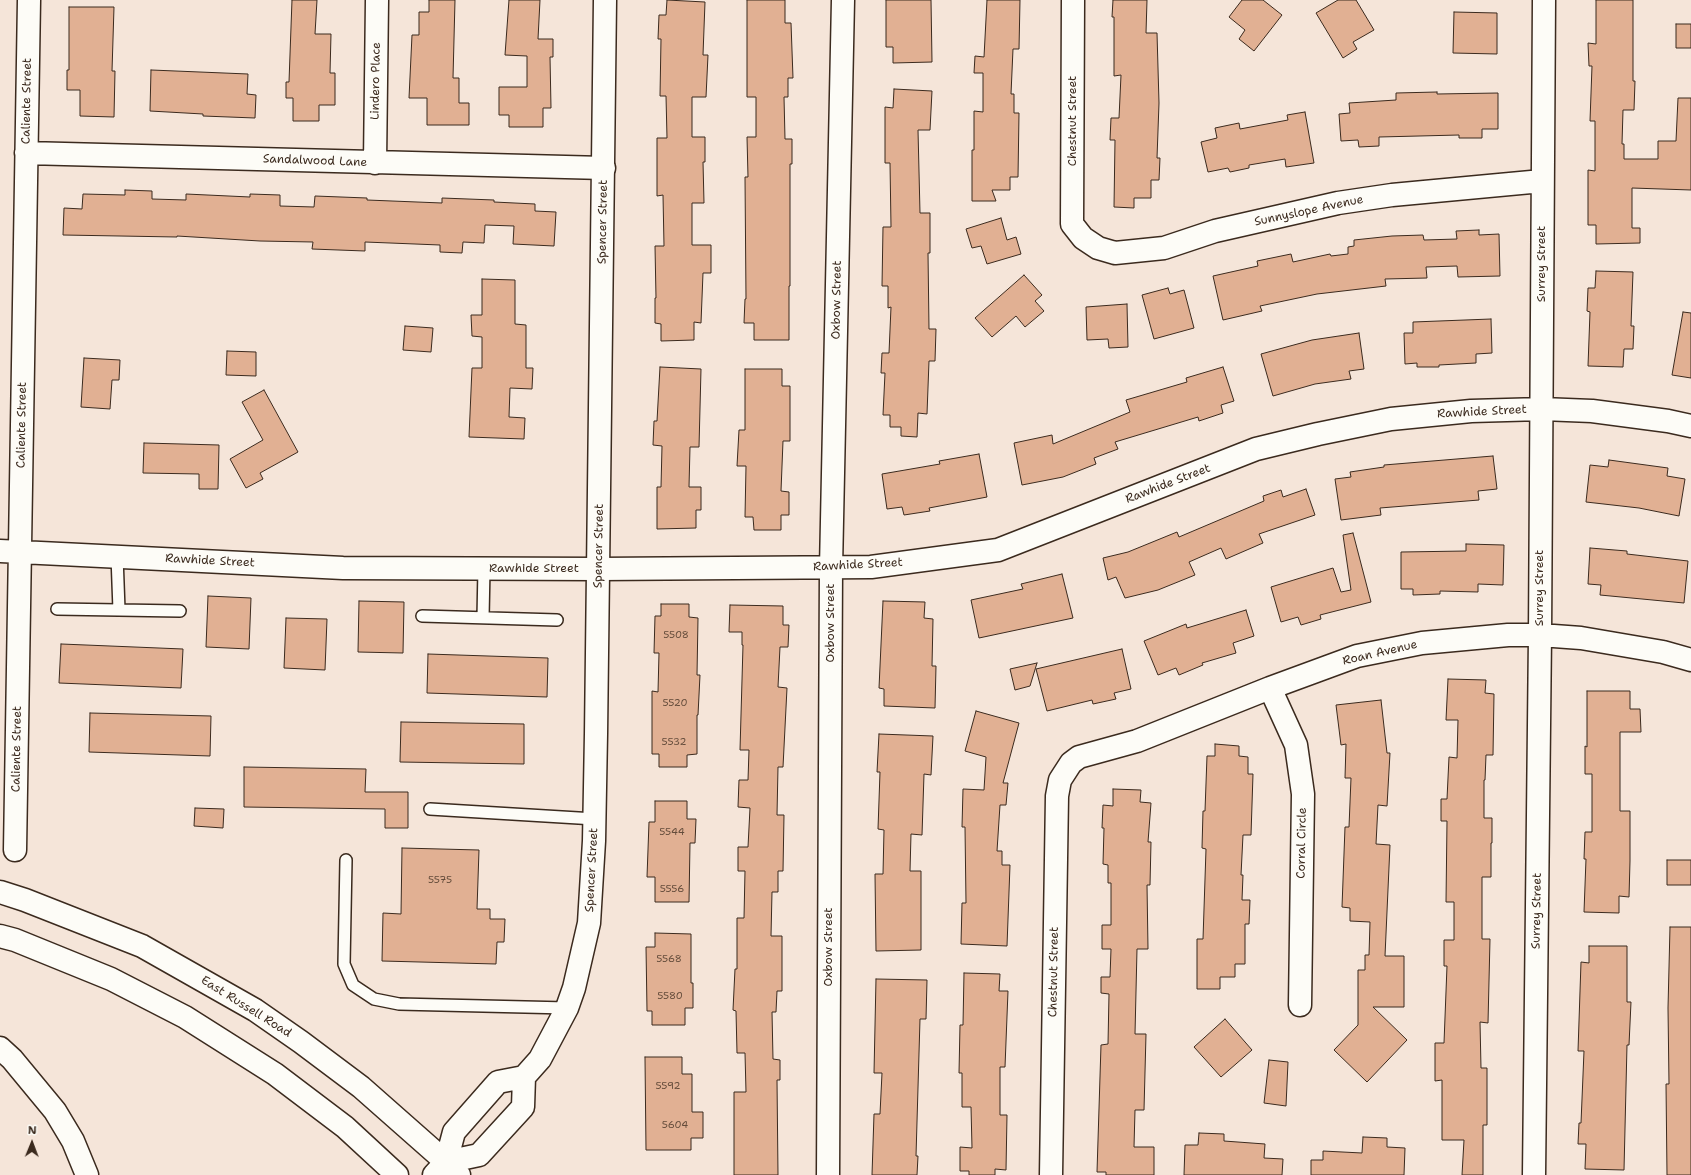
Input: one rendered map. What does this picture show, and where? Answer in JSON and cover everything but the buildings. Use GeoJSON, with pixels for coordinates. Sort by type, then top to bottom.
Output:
{"type":"FeatureCollection","features":[{"type":"Feature","properties":{"kind":"street","name":"Caliente Street"},"geometry":{"type":"LineString","coordinates":[[15,850],[10,552],[26,153],[29,0]]}},
{"type":"Feature","properties":{"kind":"street","name":"Lindero Place"},"geometry":{"type":"LineString","coordinates":[[375,163],[377,0]]}},
{"type":"Feature","properties":{"kind":"street","name":"Spencer Street"},"geometry":{"type":"LineString","coordinates":[[524,1077],[540,1059],[566,1008],[574,988],[589,924],[595,819],[605,0]]}},
{"type":"Feature","properties":{"kind":"street","name":"Oxbow Street"},"geometry":{"type":"LineString","coordinates":[[828,1175],[832,568],[843,0]]}},
{"type":"Feature","properties":{"kind":"street","name":"Chestnut Street"},"geometry":{"type":"LineString","coordinates":[[1073,0],[1072,224],[1083,238]]}},
{"type":"Feature","properties":{"kind":"street","name":"Surrey Street"},"geometry":{"type":"LineString","coordinates":[[1534,1175],[1542,409],[1544,0]]}},
{"type":"Feature","properties":{"kind":"street","name":"Sandalwood Lane"},"geometry":{"type":"LineString","coordinates":[[26,153],[604,168]]}},
{"type":"Feature","properties":{"kind":"street","name":"Sunnyslope Avenue"},"geometry":{"type":"LineString","coordinates":[[1083,238],[1098,248],[1115,253],[1164,248],[1216,231],[1338,203],[1392,195],[1542,181]]}},
{"type":"Feature","properties":{"kind":"street","name":"Rawhide Street"},"geometry":{"type":"LineString","coordinates":[[10,552],[343,568],[599,569],[871,567],[998,550],[1256,449],[1318,434],[1391,420],[1471,411],[1542,409],[1592,411],[1668,421],[1691,426]]}},
{"type":"Feature","properties":{"kind":"street","name":"Roan Avenue"},"geometry":{"type":"LineString","coordinates":[[1066,771],[1071,763],[1079,757],[1137,741],[1270,688],[1356,656],[1422,643],[1508,635],[1540,635],[1581,638],[1663,652],[1691,660]]}},
{"type":"Feature","properties":{"kind":"street","name":"Corral Circle"},"geometry":{"type":"LineString","coordinates":[[1270,688],[1296,745],[1303,794],[1300,1005]]}},
{"type":"Feature","properties":{"kind":"street","name":"Chestnut Street"},"geometry":{"type":"LineString","coordinates":[[1051,1175],[1056,817],[1057,796],[1060,780],[1066,771]]}},
{"type":"Feature","properties":{"kind":"street","name":"East Russell Road"},"geometry":{"type":"LineString","coordinates":[[0,892],[25,900],[142,946],[255,1010],[302,1042],[360,1086],[446,1171]]}},
{"type":"Feature","properties":{"kind":"street"},"geometry":{"type":"LineString","coordinates":[[0,936],[15,940],[111,979],[185,1017],[275,1074],[345,1127],[397,1175]]}},
{"type":"Feature","properties":{"kind":"street"},"geometry":{"type":"LineString","coordinates":[[0,1048],[12,1059],[55,1111],[73,1141],[87,1175]]}},
{"type":"Feature","properties":{"kind":"street"},"geometry":{"type":"LineString","coordinates":[[524,1077],[523,1106],[479,1155],[446,1171],[454,1132],[498,1082],[524,1077]]}},
{"type":"Feature","properties":{"kind":"lane"},"geometry":{"type":"LineString","coordinates":[[117,556],[118,610]]}},
{"type":"Feature","properties":{"kind":"lane"},"geometry":{"type":"LineString","coordinates":[[483,618],[484,568]]}},
{"type":"Feature","properties":{"kind":"lane"},"geometry":{"type":"LineString","coordinates":[[57,609],[180,612]]}},
{"type":"Feature","properties":{"kind":"lane"},"geometry":{"type":"LineString","coordinates":[[422,616],[557,620]]}},
{"type":"Feature","properties":{"kind":"lane"},"geometry":{"type":"LineString","coordinates":[[430,809],[595,819]]}},
{"type":"Feature","properties":{"kind":"lane"},"geometry":{"type":"LineString","coordinates":[[346,860],[344,964],[353,985],[374,999],[399,1004],[566,1008]]}}]}
